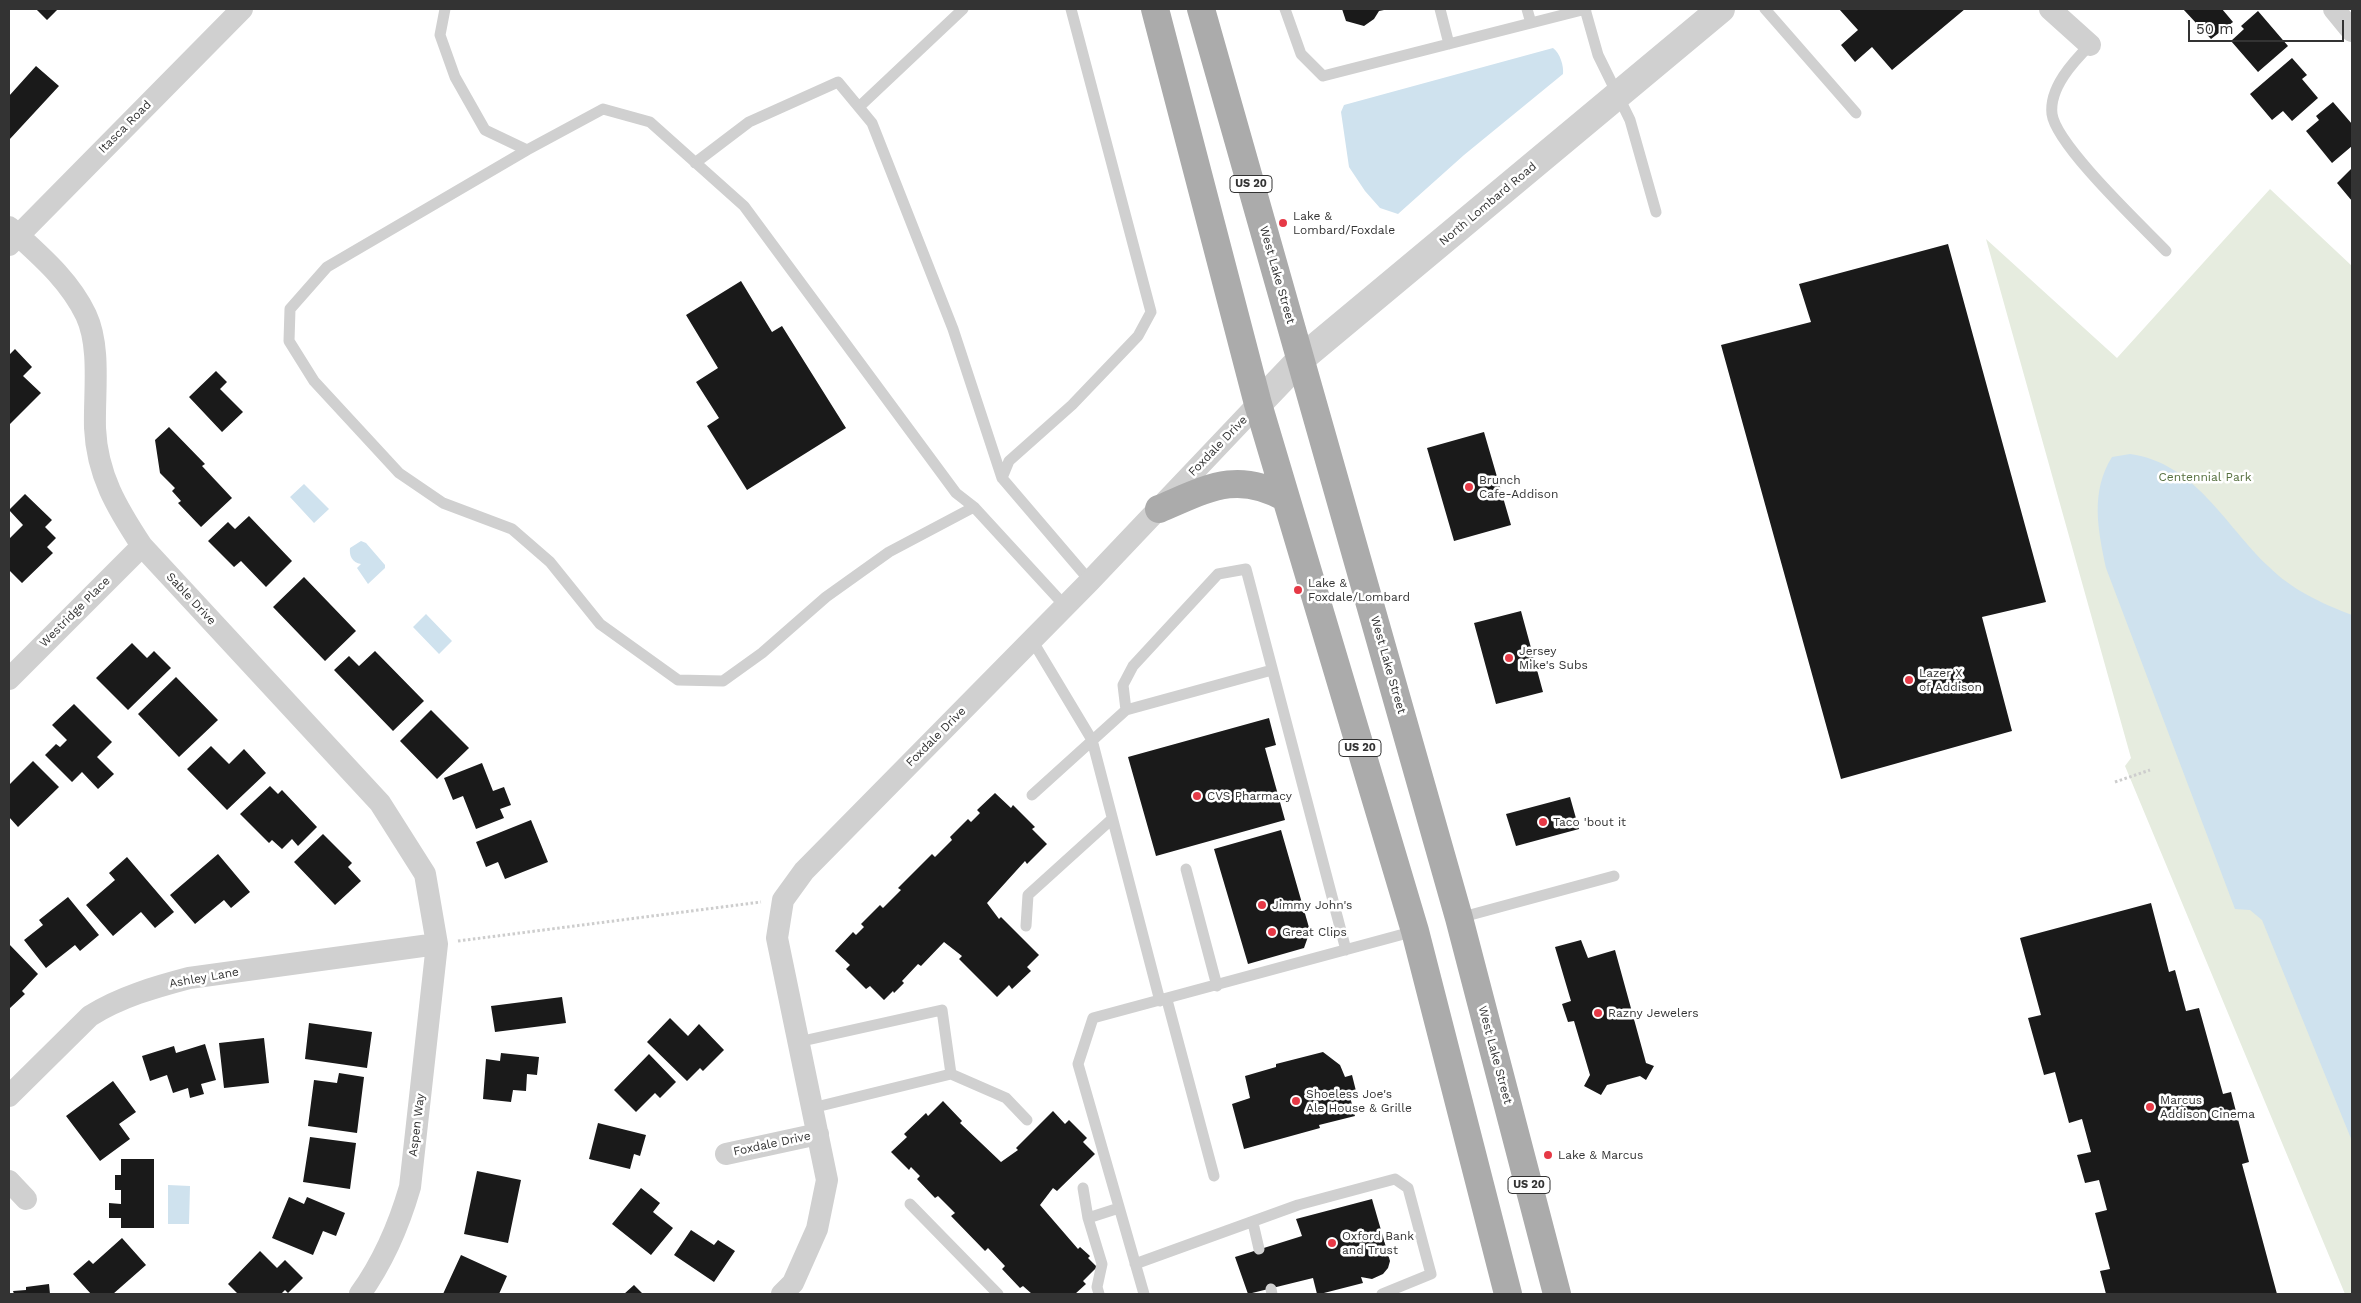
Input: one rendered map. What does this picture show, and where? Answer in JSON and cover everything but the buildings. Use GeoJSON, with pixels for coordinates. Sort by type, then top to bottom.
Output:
{"type":"FeatureCollection","features":[{"type":"Feature","properties":{"kind":"main road","name":"US 20"},"geometry":{"type":"LineString","coordinates":[[1155,9],[1258,404],[1415,931],[1508,1294]]}},
{"type":"Feature","properties":{"kind":"main road","name":"West Lake Street"},"geometry":{"type":"LineString","coordinates":[[1201,9],[1459,918],[1557,1294]]}},
{"type":"Feature","properties":{"kind":"main road"},"geometry":{"type":"LineString","coordinates":[[1159,508],[1204,491],[1233,484],[1251,484],[1267,488],[1286,498]]}},
{"type":"Feature","properties":{"kind":"street","name":"Itasca Road"},"geometry":{"type":"LineString","coordinates":[[12,236],[242,9]]}},
{"type":"Feature","properties":{"kind":"street","name":"North Lombard Road"},"geometry":{"type":"LineString","coordinates":[[1258,404],[1301,359],[1618,97],[1721,9]]}},
{"type":"Feature","properties":{"kind":"street"},"geometry":{"type":"LineString","coordinates":[[2050,9],[2090,45]]}},
{"type":"Feature","properties":{"kind":"street"},"geometry":{"type":"LineString","coordinates":[[2334,9],[2352,31]]}},
{"type":"Feature","properties":{"kind":"street","name":"Sable Drive"},"geometry":{"type":"LineString","coordinates":[[12,236],[66,280],[86,316],[95,355],[95,430],[102,471],[115,506],[142,546],[380,803],[425,874],[437,944]]}},
{"type":"Feature","properties":{"kind":"street","name":"Foxdale Drive"},"geometry":{"type":"LineString","coordinates":[[782,1294],[793,1283],[817,1229],[827,1180],[777,938],[782,900],[804,871],[1090,581],[1258,404]]}},
{"type":"Feature","properties":{"kind":"street","name":"Westridge Place"},"geometry":{"type":"LineString","coordinates":[[9,678],[142,546]]}},
{"type":"Feature","properties":{"kind":"street","name":"Ashley Lane"},"geometry":{"type":"LineString","coordinates":[[9,1096],[90,1016],[103,1007],[151,988],[189,978],[437,944]]}},
{"type":"Feature","properties":{"kind":"street","name":"Aspen Way"},"geometry":{"type":"LineString","coordinates":[[360,1294],[379,1267],[404,1207],[410,1187],[437,944]]}},
{"type":"Feature","properties":{"kind":"street","name":"Foxdale Drive"},"geometry":{"type":"LineString","coordinates":[[726,1154],[818,1134]]}},
{"type":"Feature","properties":{"kind":"street"},"geometry":{"type":"LineString","coordinates":[[9,1181],[26,1199]]}},
{"type":"Feature","properties":{"kind":"lane"},"geometry":{"type":"LineString","coordinates":[[445,9],[440,35],[455,77],[485,130],[528,150]]}},
{"type":"Feature","properties":{"kind":"lane"},"geometry":{"type":"LineString","coordinates":[[859,107],[963,9]]}},
{"type":"Feature","properties":{"kind":"lane"},"geometry":{"type":"LineString","coordinates":[[1002,478],[1009,461],[1072,405],[1138,336],[1151,312],[1071,9]]}},
{"type":"Feature","properties":{"kind":"lane"},"geometry":{"type":"LineString","coordinates":[[1285,9],[1301,54],[1323,76],[1586,9],[1598,55],[1630,120],[1656,212]]}},
{"type":"Feature","properties":{"kind":"lane"},"geometry":{"type":"LineString","coordinates":[[1440,9],[1449,44]]}},
{"type":"Feature","properties":{"kind":"lane"},"geometry":{"type":"LineString","coordinates":[[1527,9],[1531,23]]}},
{"type":"Feature","properties":{"kind":"lane"},"geometry":{"type":"LineString","coordinates":[[1765,9],[1856,113]]}},
{"type":"Feature","properties":{"kind":"lane"},"geometry":{"type":"LineString","coordinates":[[2090,45],[2066,73],[2054,95],[2052,114],[2059,133],[2080,161],[2166,251]]}},
{"type":"Feature","properties":{"kind":"lane"},"geometry":{"type":"LineString","coordinates":[[695,163],[749,122],[838,82],[872,123],[953,329],[1002,478],[1090,581]]}},
{"type":"Feature","properties":{"kind":"lane"},"geometry":{"type":"LineString","coordinates":[[974,507],[889,552],[826,597],[762,653],[723,681],[678,680],[600,624],[550,562],[512,529],[443,503],[399,472],[314,381],[289,341],[290,309],[327,267],[602,109],[650,122],[744,206],[956,494],[974,507],[1065,606]]}},
{"type":"Feature","properties":{"kind":"lane"},"geometry":{"type":"LineString","coordinates":[[1126,710],[1123,685],[1133,666],[1218,574],[1246,568],[1346,950]]}},
{"type":"Feature","properties":{"kind":"lane"},"geometry":{"type":"LineString","coordinates":[[1032,640],[1092,740],[1112,819],[1214,1176]]}},
{"type":"Feature","properties":{"kind":"lane"},"geometry":{"type":"LineString","coordinates":[[1032,795],[1126,710],[1272,670]]}},
{"type":"Feature","properties":{"kind":"lane"},"geometry":{"type":"LineString","coordinates":[[1026,926],[1028,895],[1112,819]]}},
{"type":"Feature","properties":{"kind":"lane"},"geometry":{"type":"LineString","coordinates":[[1186,869],[1217,986]]}},
{"type":"Feature","properties":{"kind":"lane"},"geometry":{"type":"LineString","coordinates":[[1459,918],[1614,876]]}},
{"type":"Feature","properties":{"kind":"lane"},"geometry":{"type":"LineString","coordinates":[[1144,1294],[1078,1064],[1093,1018],[1164,1001],[1415,931]]}},
{"type":"Feature","properties":{"kind":"lane"},"geometry":{"type":"LineString","coordinates":[[798,1042],[942,1010],[952,1074]]}},
{"type":"Feature","properties":{"kind":"lane"},"geometry":{"type":"LineString","coordinates":[[812,1108],[952,1074],[1006,1098],[1027,1120]]}},
{"type":"Feature","properties":{"kind":"lane"},"geometry":{"type":"LineString","coordinates":[[1136,1264],[1298,1206],[1395,1179],[1408,1188],[1431,1274],[1382,1294]]}},
{"type":"Feature","properties":{"kind":"lane"},"geometry":{"type":"LineString","coordinates":[[1083,1188],[1088,1218],[1102,1264],[1097,1286],[1099,1294]]}},
{"type":"Feature","properties":{"kind":"lane"},"geometry":{"type":"LineString","coordinates":[[910,1204],[998,1294]]}},
{"type":"Feature","properties":{"kind":"lane"},"geometry":{"type":"LineString","coordinates":[[1088,1218],[1119,1208]]}},
{"type":"Feature","properties":{"kind":"lane"},"geometry":{"type":"LineString","coordinates":[[1253,1223],[1259,1249]]}},
{"type":"Feature","properties":{"kind":"path"},"geometry":{"type":"LineString","coordinates":[[2115,782],[2150,770]]}},
{"type":"Feature","properties":{"kind":"path"},"geometry":{"type":"LineString","coordinates":[[437,944],[782,900]]}},
{"type":"Feature","properties":{"kind":"green space","name":"Centennial Park"},"geometry":{"type":"Polygon","coordinates":[[[2270,189],[2352,266],[2352,1294],[2345,1294],[2125,766],[2131,758],[1986,239],[2117,358],[2270,189]]]}},
{"type":"Feature","properties":{"kind":"water"},"geometry":{"type":"Polygon","coordinates":[[[1553,48],[1561,60],[1563,74],[1464,155],[1398,214],[1380,208],[1365,191],[1349,167],[1341,112],[1344,105],[1553,48]]]}},
{"type":"Feature","properties":{"kind":"water"},"geometry":{"type":"Polygon","coordinates":[[[2130,454],[2153,460],[2173,469],[2191,482],[2277,575],[2307,595],[2352,615],[2352,1141],[2262,920],[2250,910],[2235,909],[2106,568],[2100,540],[2098,497],[2105,470],[2112,457],[2130,454]]]}},
{"type":"Feature","properties":{"kind":"water"},"geometry":{"type":"Polygon","coordinates":[[[304,484],[329,509],[314,523],[290,497],[304,484]]]}},
{"type":"Feature","properties":{"kind":"water"},"geometry":{"type":"Polygon","coordinates":[[[361,541],[366,543],[385,565],[385,568],[368,584],[357,568],[361,564],[353,560],[350,553],[350,548],[361,541]]]}},
{"type":"Feature","properties":{"kind":"water"},"geometry":{"type":"Polygon","coordinates":[[[426,614],[452,641],[439,654],[413,627],[426,614]]]}},
{"type":"Feature","properties":{"kind":"water"},"geometry":{"type":"Polygon","coordinates":[[[168,1185],[190,1186],[189,1224],[168,1224],[168,1185]]]}},
{"type":"Feature","properties":{"kind":"place","name":"Lake & Lombard/Foxdale"},"geometry":{"type":"Point","coordinates":[1283,223]}},
{"type":"Feature","properties":{"kind":"place","name":"Brunch Cafe-Addison"},"geometry":{"type":"Point","coordinates":[1469,487]}},
{"type":"Feature","properties":{"kind":"place","name":"Lake & Foxdale/Lombard"},"geometry":{"type":"Point","coordinates":[1298,590]}},
{"type":"Feature","properties":{"kind":"place","name":"Jersey Mike's Subs"},"geometry":{"type":"Point","coordinates":[1509,658]}},
{"type":"Feature","properties":{"kind":"place","name":"Lazer X of Addison"},"geometry":{"type":"Point","coordinates":[1909,680]}},
{"type":"Feature","properties":{"kind":"place","name":"CVS Pharmacy"},"geometry":{"type":"Point","coordinates":[1197,796]}},
{"type":"Feature","properties":{"kind":"place","name":"Taco 'bout it"},"geometry":{"type":"Point","coordinates":[1543,822]}},
{"type":"Feature","properties":{"kind":"place","name":"Jimmy John's"},"geometry":{"type":"Point","coordinates":[1262,905]}},
{"type":"Feature","properties":{"kind":"place","name":"Great Clips"},"geometry":{"type":"Point","coordinates":[1272,932]}},
{"type":"Feature","properties":{"kind":"place","name":"Razny Jewelers"},"geometry":{"type":"Point","coordinates":[1598,1013]}},
{"type":"Feature","properties":{"kind":"place","name":"Shoeless Joe's Ale House & Grille"},"geometry":{"type":"Point","coordinates":[1296,1101]}},
{"type":"Feature","properties":{"kind":"place","name":"Marcus Addison Cinema"},"geometry":{"type":"Point","coordinates":[2150,1107]}},
{"type":"Feature","properties":{"kind":"place","name":"Lake & Marcus"},"geometry":{"type":"Point","coordinates":[1548,1155]}},
{"type":"Feature","properties":{"kind":"place","name":"Oxford Bank and Trust"},"geometry":{"type":"Point","coordinates":[1332,1243]}}]}
